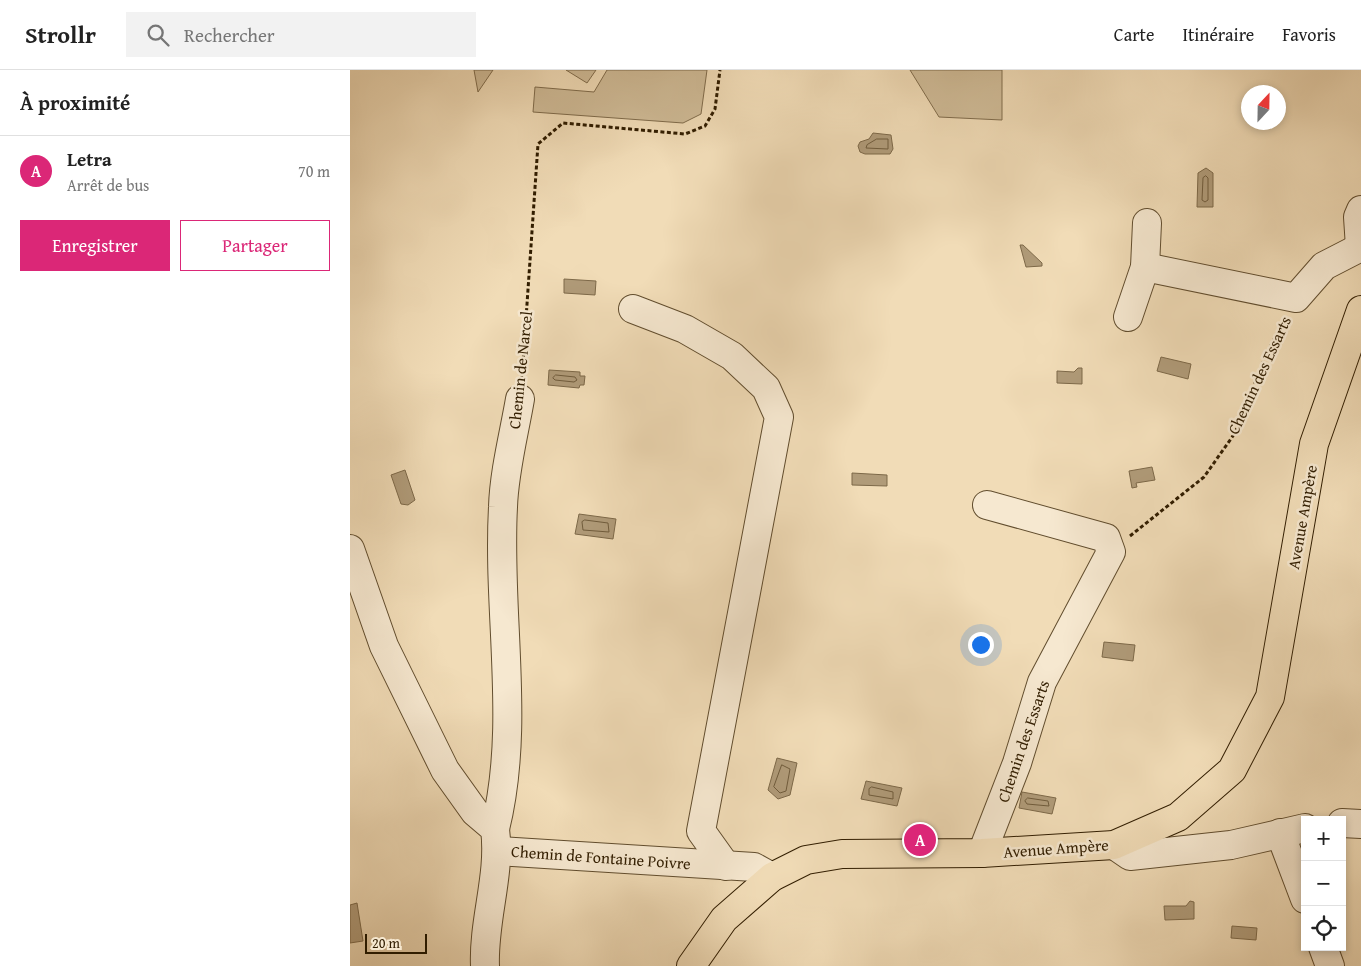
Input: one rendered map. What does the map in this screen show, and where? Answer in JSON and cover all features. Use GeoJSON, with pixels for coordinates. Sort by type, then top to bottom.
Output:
{"type":"FeatureCollection","features":[{"type":"Feature","properties":{"kind":"main road","name":"Avenue Ampère"},"geometry":{"type":"LineString","coordinates":[[691,966],[724,919],[772,877],[806,860],[842,854],[982,853],[1114,845],[1178,817],[1232,770],[1270,697],[1314,444],[1361,310]]}},
{"type":"Feature","properties":{"kind":"street"},"geometry":{"type":"LineString","coordinates":[[1360,247],[1358,218],[1361,210]]}},
{"type":"Feature","properties":{"kind":"street"},"geometry":{"type":"LineString","coordinates":[[1128,317],[1145,267],[1147,223]]}},
{"type":"Feature","properties":{"kind":"street","name":"Chemin des Essarts"},"geometry":{"type":"LineString","coordinates":[[1145,267],[1296,298],[1324,266],[1360,247]]}},
{"type":"Feature","properties":{"kind":"street"},"geometry":{"type":"LineString","coordinates":[[633,309],[685,329],[732,356],[766,388],[779,417],[701,831],[726,866]]}},
{"type":"Feature","properties":{"kind":"street","name":"Chemin de Narcel"},"geometry":{"type":"LineString","coordinates":[[485,966],[484,946],[507,745],[502,506],[520,399]]}},
{"type":"Feature","properties":{"kind":"street"},"geometry":{"type":"LineString","coordinates":[[987,504],[1106,538],[1111,552]]}},
{"type":"Feature","properties":{"kind":"street","name":"Chemin de Fontaine Poivre"},"geometry":{"type":"LineString","coordinates":[[350,549],[384,646],[445,770],[496,840],[726,866],[754,867],[772,877]]}},
{"type":"Feature","properties":{"kind":"street","name":"Chemin des Essarts"},"geometry":{"type":"LineString","coordinates":[[982,853],[1017,763],[1042,682],[1111,552]]}},
{"type":"Feature","properties":{"kind":"street"},"geometry":{"type":"LineString","coordinates":[[1346,823],[1361,824]]}},
{"type":"Feature","properties":{"kind":"street"},"geometry":{"type":"LineString","coordinates":[[1114,845],[1130,856],[1231,845],[1292,830],[1301,878]]}},
{"type":"Feature","properties":{"kind":"street"},"geometry":{"type":"LineString","coordinates":[[1324,951],[1330,966]]}},
{"type":"Feature","properties":{"kind":"path","name":"Chemin de Narcel"},"geometry":{"type":"LineString","coordinates":[[520,399],[538,144],[563,122],[685,134],[705,126],[715,109],[720,70]]}},
{"type":"Feature","properties":{"kind":"path","name":"Chemin des Essarts"},"geometry":{"type":"LineString","coordinates":[[1111,552],[1204,477],[1235,433],[1266,355],[1296,298]]}},
{"type":"Feature","properties":{"kind":"shaded area"},"geometry":{"type":"Polygon","coordinates":[[[474,70],[493,70],[478,92],[474,70]]]}},
{"type":"Feature","properties":{"kind":"shaded area"},"geometry":{"type":"Polygon","coordinates":[[[566,70],[596,70],[587,83],[566,70]]]}},
{"type":"Feature","properties":{"kind":"shaded area"},"geometry":{"type":"Polygon","coordinates":[[[607,70],[707,70],[701,114],[683,123],[533,112],[535,87],[594,92],[607,70]]]}},
{"type":"Feature","properties":{"kind":"shaded area"},"geometry":{"type":"Polygon","coordinates":[[[910,70],[1002,70],[1002,120],[939,117],[910,70]]]}},
{"type":"Feature","properties":{"kind":"water"},"geometry":{"type":"Polygon","coordinates":[[[873,133],[891,135],[893,149],[890,154],[865,154],[860,152],[858,146],[860,142],[869,139],[873,133]]]}},
{"type":"Feature","properties":{"kind":"water"},"geometry":{"type":"Polygon","coordinates":[[[1206,168],[1213,173],[1213,207],[1197,207],[1198,173],[1206,168]]]}},
{"type":"Feature","properties":{"kind":"water"},"geometry":{"type":"Polygon","coordinates":[[[1020,245],[1023,245],[1042,263],[1042,266],[1026,267],[1020,245]]]}},
{"type":"Feature","properties":{"kind":"water"},"geometry":{"type":"Polygon","coordinates":[[[564,279],[596,281],[595,295],[564,293],[564,279]]]}},
{"type":"Feature","properties":{"kind":"water"},"geometry":{"type":"Polygon","coordinates":[[[1161,357],[1191,364],[1188,379],[1157,371],[1161,357]]]}},
{"type":"Feature","properties":{"kind":"water"},"geometry":{"type":"Polygon","coordinates":[[[1078,368],[1082,368],[1082,384],[1057,383],[1057,371],[1074,372],[1078,368]]]}},
{"type":"Feature","properties":{"kind":"water"},"geometry":{"type":"Polygon","coordinates":[[[549,370],[580,372],[580,376],[585,376],[584,385],[580,385],[579,388],[548,385],[549,370]]]}},
{"type":"Feature","properties":{"kind":"water"},"geometry":{"type":"Polygon","coordinates":[[[1152,467],[1155,480],[1136,483],[1137,487],[1132,488],[1129,471],[1152,467]]]}},
{"type":"Feature","properties":{"kind":"water"},"geometry":{"type":"Polygon","coordinates":[[[405,470],[415,500],[408,505],[401,504],[391,475],[405,470]]]}},
{"type":"Feature","properties":{"kind":"water"},"geometry":{"type":"Polygon","coordinates":[[[852,473],[887,475],[887,486],[852,485],[852,473]]]}},
{"type":"Feature","properties":{"kind":"water"},"geometry":{"type":"Polygon","coordinates":[[[579,514],[616,519],[613,539],[575,534],[579,514]]]}},
{"type":"Feature","properties":{"kind":"water"},"geometry":{"type":"Polygon","coordinates":[[[1104,642],[1135,645],[1133,661],[1102,657],[1104,642]]]}},
{"type":"Feature","properties":{"kind":"water"},"geometry":{"type":"Polygon","coordinates":[[[777,758],[797,763],[790,795],[778,799],[768,790],[777,758]]]}},
{"type":"Feature","properties":{"kind":"water"},"geometry":{"type":"Polygon","coordinates":[[[866,781],[902,788],[897,806],[861,799],[866,781]]]}},
{"type":"Feature","properties":{"kind":"water"},"geometry":{"type":"Polygon","coordinates":[[[1022,792],[1056,798],[1052,814],[1019,808],[1022,792]]]}},
{"type":"Feature","properties":{"kind":"water"},"geometry":{"type":"Polygon","coordinates":[[[1190,901],[1194,902],[1194,919],[1165,920],[1164,906],[1186,906],[1190,901]]]}},
{"type":"Feature","properties":{"kind":"water"},"geometry":{"type":"Polygon","coordinates":[[[357,903],[363,941],[350,943],[350,905],[357,903]]]}},
{"type":"Feature","properties":{"kind":"water"},"geometry":{"type":"Polygon","coordinates":[[[1232,926],[1257,928],[1256,940],[1231,938],[1232,926]]]}},
{"type":"Feature","properties":{"kind":"place","name":"Letra"},"geometry":{"type":"Point","coordinates":[920,840]}}]}
